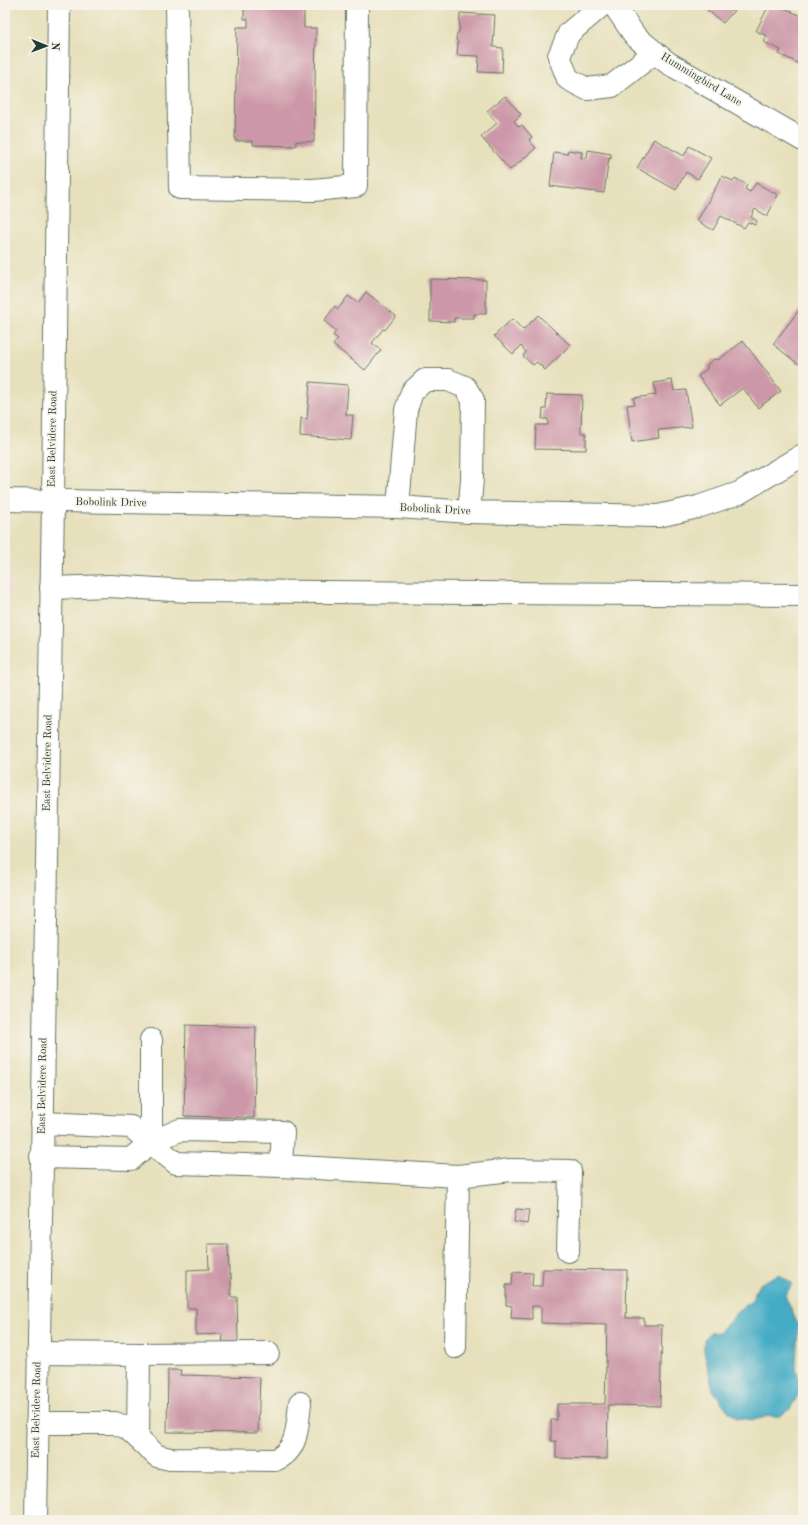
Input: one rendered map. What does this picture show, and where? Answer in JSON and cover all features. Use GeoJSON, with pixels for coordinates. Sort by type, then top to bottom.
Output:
{"type":"FeatureCollection","features":[{"type":"Feature","properties":{"kind":"street","name":"East Belvidere Road"},"geometry":{"type":"LineString","coordinates":[[36,1520],[51,588],[58,5]]}},
{"type":"Feature","properties":{"kind":"street"},"geometry":{"type":"LineString","coordinates":[[177,5],[180,188],[313,190],[356,186],[357,5]]}},
{"type":"Feature","properties":{"kind":"street"},"geometry":{"type":"LineString","coordinates":[[602,5],[569,33],[559,56],[568,79],[587,89],[612,86],[655,52]]}},
{"type":"Feature","properties":{"kind":"street","name":"Hummingbird Lane"},"geometry":{"type":"LineString","coordinates":[[614,5],[636,36],[668,63],[803,140]]}},
{"type":"Feature","properties":{"kind":"street"},"geometry":{"type":"LineString","coordinates":[[398,507],[406,410],[412,392],[425,380],[448,380],[465,387],[473,400],[472,480],[469,512]]}},
{"type":"Feature","properties":{"kind":"street","name":"Bobolink Drive"},"geometry":{"type":"LineString","coordinates":[[5,500],[398,507],[469,512],[658,516],[698,507],[738,493],[803,455]]}},
{"type":"Feature","properties":{"kind":"street"},"geometry":{"type":"LineString","coordinates":[[51,588],[110,586],[188,591],[803,595]]}},
{"type":"Feature","properties":{"kind":"street"},"geometry":{"type":"LineString","coordinates":[[151,1040],[151,1142]]}},
{"type":"Feature","properties":{"kind":"street"},"geometry":{"type":"LineString","coordinates":[[42,1123],[131,1127],[176,1163],[281,1166],[458,1176],[510,1170],[570,1171],[568,1251]]}},
{"type":"Feature","properties":{"kind":"street"},"geometry":{"type":"LineString","coordinates":[[42,1157],[131,1159],[151,1142],[180,1130],[283,1132],[281,1166]]}},
{"type":"Feature","properties":{"kind":"street"},"geometry":{"type":"LineString","coordinates":[[455,1347],[458,1176]]}},
{"type":"Feature","properties":{"kind":"street"},"geometry":{"type":"LineString","coordinates":[[38,1353],[268,1353]]}},
{"type":"Feature","properties":{"kind":"street"},"geometry":{"type":"LineString","coordinates":[[138,1437],[139,1354]]}},
{"type":"Feature","properties":{"kind":"street"},"geometry":{"type":"LineString","coordinates":[[37,1423],[115,1423],[127,1428],[158,1456],[170,1459],[275,1460],[283,1456],[291,1448],[296,1435],[300,1403]]}},
{"type":"Feature","properties":{"kind":"shaded area"},"geometry":{"type":"Polygon","coordinates":[[[5,538],[10,538],[5,1091],[5,538]]]}},
{"type":"Feature","properties":{"kind":"water"},"geometry":{"type":"Polygon","coordinates":[[[779,1274],[793,1284],[785,1295],[798,1325],[796,1369],[802,1388],[790,1409],[779,1416],[769,1416],[754,1420],[737,1418],[728,1411],[713,1390],[704,1351],[704,1339],[710,1333],[719,1332],[733,1318],[738,1310],[752,1301],[758,1285],[779,1274]]]}},
{"type":"Feature","properties":{"kind":"building"},"geometry":{"type":"Polygon","coordinates":[[[244,5],[317,5],[317,10],[304,10],[304,28],[316,28],[314,142],[296,141],[296,146],[253,145],[253,141],[235,141],[237,27],[248,27],[248,19],[244,19],[244,5]]]}},
{"type":"Feature","properties":{"kind":"building"},"geometry":{"type":"Polygon","coordinates":[[[705,5],[739,5],[723,23],[704,7],[705,5]]]}},
{"type":"Feature","properties":{"kind":"building"},"geometry":{"type":"Polygon","coordinates":[[[769,5],[778,5],[803,17],[802,65],[779,54],[781,50],[764,42],[767,36],[756,31],[769,5]]]}},
{"type":"Feature","properties":{"kind":"building"},"geometry":{"type":"Polygon","coordinates":[[[460,13],[495,15],[493,47],[503,48],[502,73],[478,72],[479,56],[457,55],[458,42],[456,40],[457,33],[459,32],[460,13]]]}},
{"type":"Feature","properties":{"kind":"building"},"geometry":{"type":"Polygon","coordinates":[[[505,96],[521,114],[514,121],[519,127],[522,125],[532,137],[529,140],[536,148],[510,170],[481,137],[497,123],[487,111],[505,96]]]}},
{"type":"Feature","properties":{"kind":"building"},"geometry":{"type":"Polygon","coordinates":[[[654,139],[684,156],[689,146],[711,158],[698,179],[686,172],[676,190],[637,168],[654,139]]]}},
{"type":"Feature","properties":{"kind":"building"},"geometry":{"type":"Polygon","coordinates":[[[568,150],[582,152],[581,158],[587,158],[588,150],[611,154],[611,159],[609,158],[604,193],[550,186],[554,152],[567,154],[568,150]]]}},
{"type":"Feature","properties":{"kind":"building"},"geometry":{"type":"Polygon","coordinates":[[[722,176],[733,181],[735,178],[747,185],[745,189],[750,192],[756,183],[778,195],[767,216],[755,209],[751,217],[757,221],[755,225],[748,222],[744,228],[721,216],[713,230],[697,221],[722,176]]]}},
{"type":"Feature","properties":{"kind":"building"},"geometry":{"type":"Polygon","coordinates":[[[430,279],[486,280],[486,314],[474,314],[474,318],[454,318],[454,322],[430,321],[430,279]]]}},
{"type":"Feature","properties":{"kind":"building"},"geometry":{"type":"Polygon","coordinates":[[[366,292],[396,316],[372,343],[381,350],[365,370],[333,345],[338,339],[333,335],[336,331],[324,321],[335,306],[338,309],[348,296],[358,303],[366,292]]]}},
{"type":"Feature","properties":{"kind":"building"},"geometry":{"type":"Polygon","coordinates":[[[803,305],[803,357],[798,364],[773,344],[803,305]]]}},
{"type":"Feature","properties":{"kind":"building"},"geometry":{"type":"Polygon","coordinates":[[[538,315],[570,345],[545,370],[537,362],[533,365],[523,356],[526,352],[521,346],[513,354],[494,336],[512,319],[523,330],[538,315]]]}},
{"type":"Feature","properties":{"kind":"building"},"geometry":{"type":"Polygon","coordinates":[[[743,341],[781,391],[758,408],[743,388],[720,405],[698,376],[707,369],[707,365],[714,359],[718,360],[743,341]]]}},
{"type":"Feature","properties":{"kind":"building"},"geometry":{"type":"Polygon","coordinates":[[[672,380],[674,391],[686,390],[692,427],[658,430],[659,438],[632,442],[627,405],[635,404],[633,398],[656,395],[654,383],[672,380]]]}},
{"type":"Feature","properties":{"kind":"building"},"geometry":{"type":"Polygon","coordinates":[[[310,382],[348,385],[346,415],[353,415],[351,440],[300,436],[301,418],[307,419],[310,382]]]}},
{"type":"Feature","properties":{"kind":"building"},"geometry":{"type":"Polygon","coordinates":[[[547,394],[582,395],[581,433],[586,433],[586,450],[535,449],[536,425],[548,425],[548,419],[542,419],[543,409],[546,409],[547,394]]]}},
{"type":"Feature","properties":{"kind":"building"},"geometry":{"type":"Polygon","coordinates":[[[186,1025],[256,1027],[254,1118],[184,1116],[186,1025]]]}},
{"type":"Feature","properties":{"kind":"building"},"geometry":{"type":"Polygon","coordinates":[[[516,1209],[529,1210],[527,1224],[514,1222],[516,1209]]]}},
{"type":"Feature","properties":{"kind":"building"},"geometry":{"type":"Polygon","coordinates":[[[208,1244],[228,1244],[229,1274],[231,1274],[231,1297],[237,1297],[238,1342],[223,1344],[222,1334],[196,1335],[196,1308],[187,1308],[187,1270],[209,1269],[208,1244]]]}},
{"type":"Feature","properties":{"kind":"building"},"geometry":{"type":"Polygon","coordinates":[[[543,1269],[627,1270],[626,1318],[644,1318],[644,1325],[662,1325],[660,1406],[608,1405],[607,1459],[556,1458],[556,1441],[551,1441],[551,1420],[557,1420],[557,1404],[605,1404],[607,1325],[541,1323],[541,1306],[532,1306],[532,1319],[511,1318],[512,1306],[506,1305],[506,1285],[512,1285],[513,1272],[533,1273],[532,1286],[542,1286],[543,1269]]]}},
{"type":"Feature","properties":{"kind":"building"},"geometry":{"type":"Polygon","coordinates":[[[168,1370],[181,1370],[180,1375],[260,1377],[258,1433],[167,1432],[168,1370]]]}}]}
